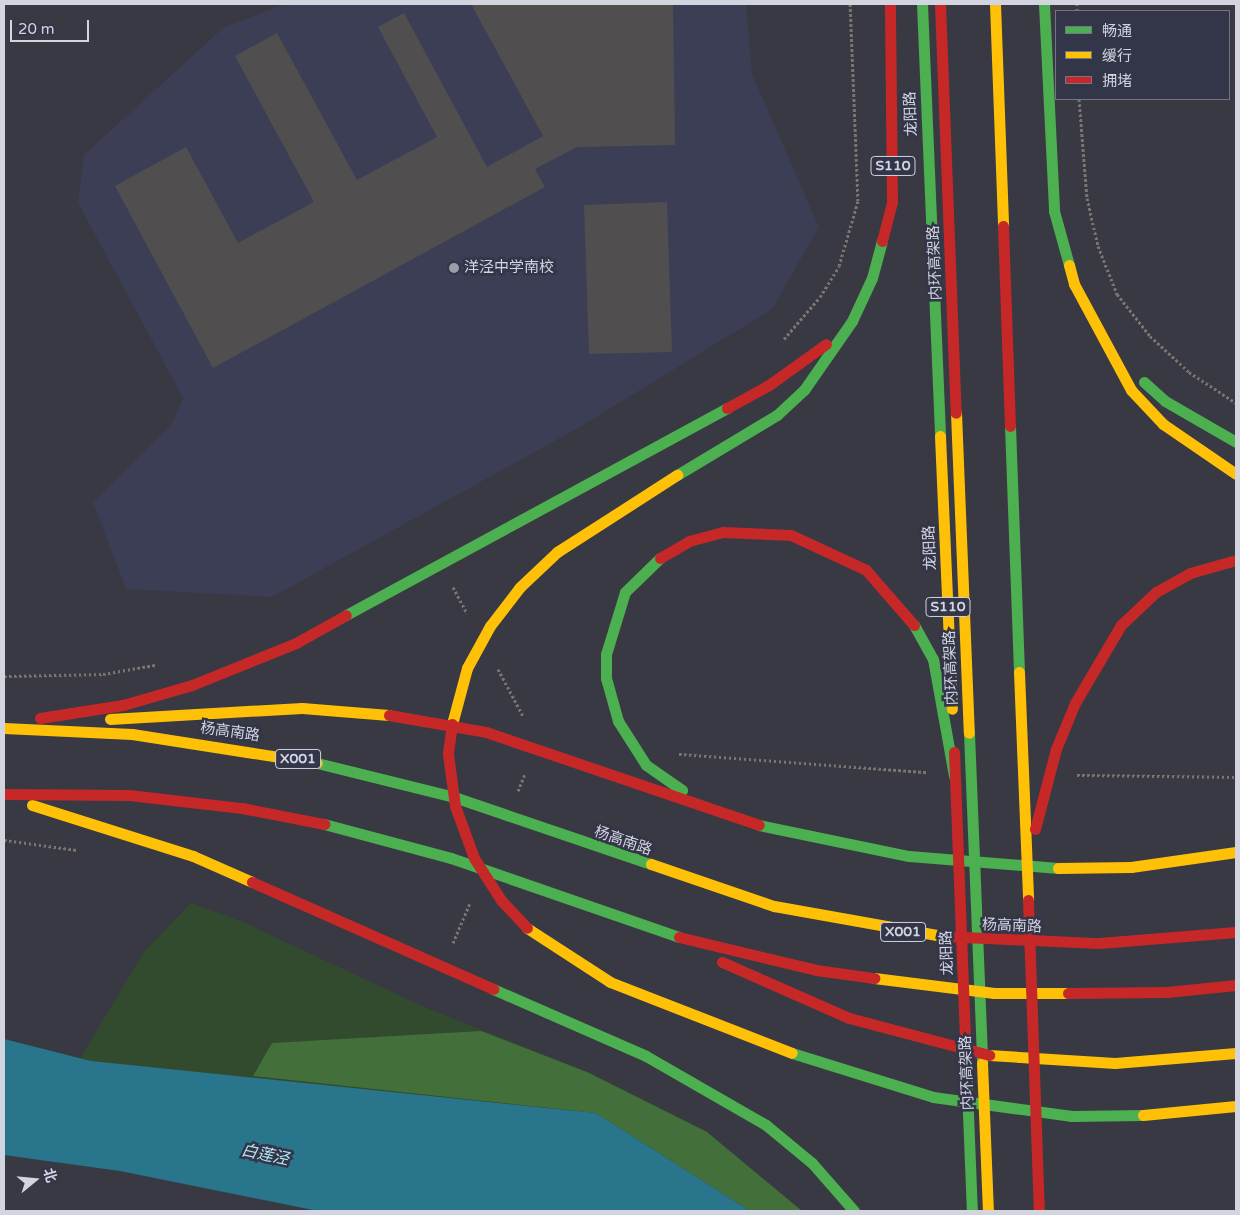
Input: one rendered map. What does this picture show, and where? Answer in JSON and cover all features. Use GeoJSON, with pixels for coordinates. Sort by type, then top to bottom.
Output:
{"type":"FeatureCollection","features":[{"type":"Feature","properties":{"kind":"main road","name":"S110"},"geometry":{"type":"LineString","coordinates":[[852,321],[872,278],[892,202],[890,4]]}},
{"type":"Feature","properties":{"kind":"main road","name":"龙阳路"},"geometry":{"type":"LineString","coordinates":[[922,4],[972,1211]]}},
{"type":"Feature","properties":{"kind":"main road","name":"内环高架路"},"geometry":{"type":"LineString","coordinates":[[940,4],[988,1211]]}},
{"type":"Feature","properties":{"kind":"main road"},"geometry":{"type":"LineString","coordinates":[[995,4],[1039,1211]]}},
{"type":"Feature","properties":{"kind":"main road"},"geometry":{"type":"LineString","coordinates":[[1007,4],[1050,1211]]}},
{"type":"Feature","properties":{"kind":"main road"},"geometry":{"type":"LineString","coordinates":[[1044,4],[1054,211],[1071,276],[1089,316],[1131,390],[1163,424],[1236,474]]}},
{"type":"Feature","properties":{"kind":"main road"},"geometry":{"type":"LineString","coordinates":[[1089,316],[1113,350],[1166,401],[1236,442]]}},
{"type":"Feature","properties":{"kind":"main road"},"geometry":{"type":"LineString","coordinates":[[4,725],[123,705],[192,685],[296,643],[691,429],[812,357],[852,321]]}},
{"type":"Feature","properties":{"kind":"main road"},"geometry":{"type":"LineString","coordinates":[[852,321],[804,390],[777,415],[557,552],[490,626],[467,668],[455,706],[448,754],[455,806],[474,858],[501,900],[532,932],[610,982],[841,1071],[933,1097],[1072,1116],[1172,1116],[1236,1106]]}},
{"type":"Feature","properties":{"kind":"main road"},"geometry":{"type":"LineString","coordinates":[[773,830],[689,795],[646,765],[618,721],[606,678],[606,654],[625,592],[653,562],[689,541],[722,532],[791,535],[866,570],[911,620],[933,659],[947,718],[955,785]]}},
{"type":"Feature","properties":{"kind":"main road"},"geometry":{"type":"LineString","coordinates":[[1035,829],[1056,749],[1075,703],[1121,625],[1173,583],[1236,560]]}},
{"type":"Feature","properties":{"kind":"main road"},"geometry":{"type":"LineString","coordinates":[[4,725],[302,708],[392,715],[486,732],[773,830],[910,856],[1051,868],[1130,867],[1236,851]]}},
{"type":"Feature","properties":{"kind":"main road","name":"杨高南路"},"geometry":{"type":"LineString","coordinates":[[4,725],[132,734],[345,768],[454,797],[582,843],[774,906],[919,935],[1099,943],[1236,932]]}},
{"type":"Feature","properties":{"kind":"main road"},"geometry":{"type":"LineString","coordinates":[[4,794],[129,795],[242,808],[343,828],[451,858],[667,934],[816,970],[994,994],[1140,993],[1236,985]]}},
{"type":"Feature","properties":{"kind":"main road"},"geometry":{"type":"LineString","coordinates":[[4,799],[52,809],[194,856],[646,1056],[766,1125],[812,1163],[854,1211]]}},
{"type":"Feature","properties":{"kind":"main road"},"geometry":{"type":"LineString","coordinates":[[667,934],[849,1018],[990,1055],[1115,1063],[1236,1053]]}},
{"type":"Feature","properties":{"kind":"path"},"geometry":{"type":"LineString","coordinates":[[778,344],[820,297],[839,266],[856,209],[859,155],[850,4]]}},
{"type":"Feature","properties":{"kind":"path"},"geometry":{"type":"LineString","coordinates":[[1080,100],[1087,198],[1098,246],[1118,294],[1150,336],[1189,372],[1236,403]]}},
{"type":"Feature","properties":{"kind":"path"},"geometry":{"type":"LineString","coordinates":[[4,676],[103,674],[162,663]]}},
{"type":"Feature","properties":{"kind":"path"},"geometry":{"type":"LineString","coordinates":[[671,753],[935,772]]}},
{"type":"Feature","properties":{"kind":"path"},"geometry":{"type":"LineString","coordinates":[[1067,775],[1236,777]]}},
{"type":"Feature","properties":{"kind":"path"},"geometry":{"type":"LineString","coordinates":[[4,840],[88,852]]}},
{"type":"Feature","properties":{"kind":"path"},"geometry":{"type":"LineString","coordinates":[[452,946],[475,893]]}},
{"type":"Feature","properties":{"kind":"shaded area","name":"洋泾中学南校"},"geometry":{"type":"Polygon","coordinates":[[[286,4],[746,4],[752,74],[819,227],[772,309],[580,427],[272,597],[126,589],[93,502],[171,425],[183,398],[78,203],[84,155],[224,27],[286,4]]]}},
{"type":"Feature","properties":{"kind":"green space"},"geometry":{"type":"Polygon","coordinates":[[[191,903],[243,922],[422,1006],[587,1072],[707,1132],[802,1211],[750,1211],[80,1059],[144,952],[191,903]]]}},
{"type":"Feature","properties":{"kind":"green space"},"geometry":{"type":"Polygon","coordinates":[[[481,1031],[587,1072],[707,1132],[802,1211],[750,1211],[596,1113],[253,1076],[272,1043],[481,1031]]]}},
{"type":"Feature","properties":{"kind":"water","name":"白莲泾"},"geometry":{"type":"Polygon","coordinates":[[[4,1039],[91,1061],[596,1113],[750,1211],[318,1211],[120,1171],[4,1155],[4,1039]]]}},
{"type":"Feature","properties":{"kind":"building"},"geometry":{"type":"Polygon","coordinates":[[[471,4],[673,4],[675,145],[577,147],[535,169],[545,187],[213,368],[115,186],[186,147],[238,243],[314,202],[235,56],[277,33],[357,180],[437,137],[378,27],[404,13],[487,167],[543,136],[471,4]]]}},
{"type":"Feature","properties":{"kind":"building"},"geometry":{"type":"Polygon","coordinates":[[[667,202],[672,352],[589,354],[584,205],[667,202]]]}},
{"type":"Feature","properties":{"kind":"traffic: fast"},"geometry":{"type":"LineString","coordinates":[[922,4],[940,436]]}},
{"type":"Feature","properties":{"kind":"traffic: fast"},"geometry":{"type":"LineString","coordinates":[[1044,4],[1054,211],[1069,265]]}},
{"type":"Feature","properties":{"kind":"traffic: fast"},"geometry":{"type":"LineString","coordinates":[[677,475],[777,415],[804,390],[852,321],[872,278],[882,241]]}},
{"type":"Feature","properties":{"kind":"traffic: fast"},"geometry":{"type":"LineString","coordinates":[[1144,382],[1165,401],[1236,442]]}},
{"type":"Feature","properties":{"kind":"traffic: fast"},"geometry":{"type":"LineString","coordinates":[[346,615],[727,408]]}},
{"type":"Feature","properties":{"kind":"traffic: fast"},"geometry":{"type":"LineString","coordinates":[[1010,426],[1019,672]]}},
{"type":"Feature","properties":{"kind":"traffic: fast"},"geometry":{"type":"LineString","coordinates":[[660,558],[625,592],[606,654],[606,678],[618,721],[646,765],[682,790]]}},
{"type":"Feature","properties":{"kind":"traffic: fast"},"geometry":{"type":"LineString","coordinates":[[914,625],[933,659],[954,776]]}},
{"type":"Feature","properties":{"kind":"traffic: fast"},"geometry":{"type":"LineString","coordinates":[[969,733],[982,1063]]}},
{"type":"Feature","properties":{"kind":"traffic: fast"},"geometry":{"type":"LineString","coordinates":[[317,763],[454,797],[651,864]]}},
{"type":"Feature","properties":{"kind":"traffic: fast"},"geometry":{"type":"LineString","coordinates":[[324,824],[451,858],[679,937]]}},
{"type":"Feature","properties":{"kind":"traffic: fast"},"geometry":{"type":"LineString","coordinates":[[759,825],[909,856],[1058,868]]}},
{"type":"Feature","properties":{"kind":"traffic: fast"},"geometry":{"type":"LineString","coordinates":[[493,989],[646,1056],[766,1125],[812,1163],[854,1211]]}},
{"type":"Feature","properties":{"kind":"traffic: fast"},"geometry":{"type":"LineString","coordinates":[[965,1039],[972,1211]]}},
{"type":"Feature","properties":{"kind":"traffic: fast"},"geometry":{"type":"LineString","coordinates":[[792,1053],[933,1097],[1072,1116],[1143,1115]]}},
{"type":"Feature","properties":{"kind":"traffic: slow"},"geometry":{"type":"LineString","coordinates":[[995,4],[1003,226]]}},
{"type":"Feature","properties":{"kind":"traffic: slow"},"geometry":{"type":"LineString","coordinates":[[1069,265],[1074,284],[1131,390],[1163,424],[1236,474]]}},
{"type":"Feature","properties":{"kind":"traffic: slow"},"geometry":{"type":"LineString","coordinates":[[956,413],[969,733]]}},
{"type":"Feature","properties":{"kind":"traffic: slow"},"geometry":{"type":"LineString","coordinates":[[940,436],[952,709]]}},
{"type":"Feature","properties":{"kind":"traffic: slow"},"geometry":{"type":"LineString","coordinates":[[452,724],[467,668],[490,626],[520,587],[557,552],[677,475]]}},
{"type":"Feature","properties":{"kind":"traffic: slow"},"geometry":{"type":"LineString","coordinates":[[1019,672],[1028,900]]}},
{"type":"Feature","properties":{"kind":"traffic: slow"},"geometry":{"type":"LineString","coordinates":[[110,719],[302,708],[389,715]]}},
{"type":"Feature","properties":{"kind":"traffic: slow"},"geometry":{"type":"LineString","coordinates":[[4,728],[132,734],[317,763]]}},
{"type":"Feature","properties":{"kind":"traffic: slow"},"geometry":{"type":"LineString","coordinates":[[32,805],[193,856],[252,882]]}},
{"type":"Feature","properties":{"kind":"traffic: slow"},"geometry":{"type":"LineString","coordinates":[[1058,868],[1131,867],[1236,852]]}},
{"type":"Feature","properties":{"kind":"traffic: slow"},"geometry":{"type":"LineString","coordinates":[[651,864],[774,906],[942,936]]}},
{"type":"Feature","properties":{"kind":"traffic: slow"},"geometry":{"type":"LineString","coordinates":[[527,928],[610,982],[792,1053]]}},
{"type":"Feature","properties":{"kind":"traffic: slow"},"geometry":{"type":"LineString","coordinates":[[874,978],[994,993],[1068,993]]}},
{"type":"Feature","properties":{"kind":"traffic: slow"},"geometry":{"type":"LineString","coordinates":[[989,1055],[1115,1063],[1236,1053]]}},
{"type":"Feature","properties":{"kind":"traffic: slow"},"geometry":{"type":"LineString","coordinates":[[982,1063],[988,1211]]}},
{"type":"Feature","properties":{"kind":"traffic: slow"},"geometry":{"type":"LineString","coordinates":[[1143,1115],[1236,1106]]}},
{"type":"Feature","properties":{"kind":"traffic: jam"},"geometry":{"type":"LineString","coordinates":[[882,241],[892,202],[890,4]]}},
{"type":"Feature","properties":{"kind":"traffic: jam"},"geometry":{"type":"LineString","coordinates":[[940,4],[956,413]]}},
{"type":"Feature","properties":{"kind":"traffic: jam"},"geometry":{"type":"LineString","coordinates":[[1003,226],[1010,426]]}},
{"type":"Feature","properties":{"kind":"traffic: jam"},"geometry":{"type":"LineString","coordinates":[[727,408],[769,385],[826,344]]}},
{"type":"Feature","properties":{"kind":"traffic: jam"},"geometry":{"type":"LineString","coordinates":[[660,558],[689,541],[723,532],[791,535],[866,570],[914,625]]}},
{"type":"Feature","properties":{"kind":"traffic: jam"},"geometry":{"type":"LineString","coordinates":[[1035,829],[1056,749],[1075,703],[1121,625],[1156,592],[1190,573],[1236,560]]}},
{"type":"Feature","properties":{"kind":"traffic: jam"},"geometry":{"type":"LineString","coordinates":[[40,718],[123,705],[192,685],[296,643],[346,615]]}},
{"type":"Feature","properties":{"kind":"traffic: jam"},"geometry":{"type":"LineString","coordinates":[[389,715],[486,732],[759,825]]}},
{"type":"Feature","properties":{"kind":"traffic: jam"},"geometry":{"type":"LineString","coordinates":[[452,724],[448,754],[455,806],[474,858],[501,900],[527,928]]}},
{"type":"Feature","properties":{"kind":"traffic: jam"},"geometry":{"type":"LineString","coordinates":[[954,752],[965,1039]]}},
{"type":"Feature","properties":{"kind":"traffic: jam"},"geometry":{"type":"LineString","coordinates":[[4,794],[129,795],[242,808],[324,824]]}},
{"type":"Feature","properties":{"kind":"traffic: jam"},"geometry":{"type":"LineString","coordinates":[[252,882],[493,989]]}},
{"type":"Feature","properties":{"kind":"traffic: jam"},"geometry":{"type":"LineString","coordinates":[[1028,900],[1039,1211]]}},
{"type":"Feature","properties":{"kind":"traffic: jam"},"geometry":{"type":"LineString","coordinates":[[942,936],[1099,943],[1236,932]]}},
{"type":"Feature","properties":{"kind":"traffic: jam"},"geometry":{"type":"LineString","coordinates":[[679,937],[816,970],[874,978]]}},
{"type":"Feature","properties":{"kind":"traffic: jam"},"geometry":{"type":"LineString","coordinates":[[722,962],[849,1018],[989,1055]]}},
{"type":"Feature","properties":{"kind":"traffic: jam"},"geometry":{"type":"LineString","coordinates":[[1068,993],[1167,992],[1236,985]]}},
{"type":"Feature","properties":{"kind":"place","name":"洋泾中学南校"},"geometry":{"type":"Point","coordinates":[454,268]}}]}
